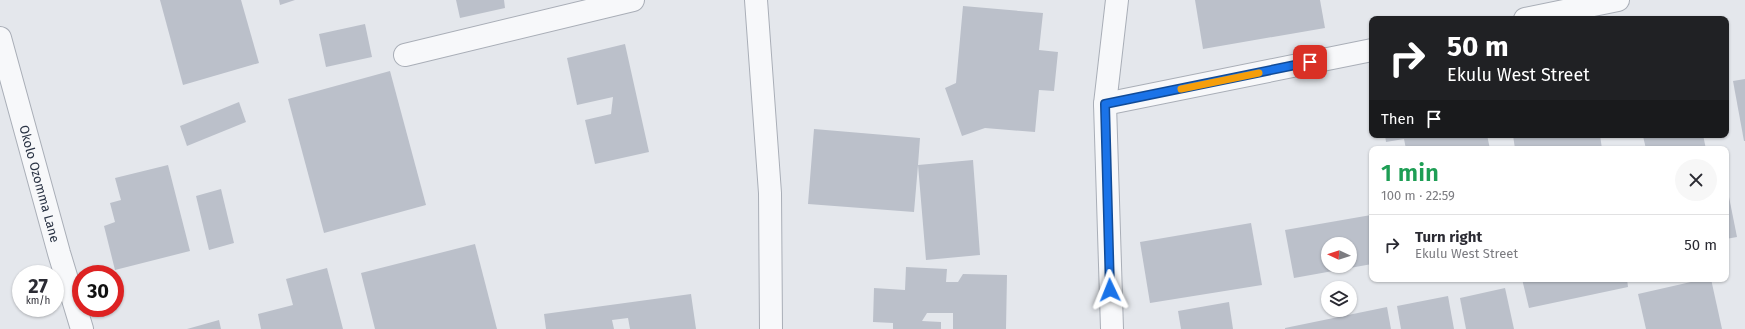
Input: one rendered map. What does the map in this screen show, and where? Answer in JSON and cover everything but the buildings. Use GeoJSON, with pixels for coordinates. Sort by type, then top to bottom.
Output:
{"type":"FeatureCollection","features":[{"type":"Feature","properties":{"kind":"street"},"geometry":{"type":"LineString","coordinates":[[405,55],[633,0]]}},
{"type":"Feature","properties":{"kind":"street"},"geometry":{"type":"LineString","coordinates":[[756,0],[770,193],[771,329]]}},
{"type":"Feature","properties":{"kind":"street"},"geometry":{"type":"LineString","coordinates":[[1112,329],[1105,104],[1117,0]]}},
{"type":"Feature","properties":{"kind":"street"},"geometry":{"type":"LineString","coordinates":[[1540,16],[1618,0]]}},
{"type":"Feature","properties":{"kind":"street","name":"Okolo Ozomma Lane"},"geometry":{"type":"LineString","coordinates":[[0,38],[59,253],[82,329]]}},
{"type":"Feature","properties":{"kind":"street"},"geometry":{"type":"LineString","coordinates":[[1105,104],[1369,51]]}},
{"type":"Feature","properties":{"kind":"slow traffic"},"geometry":{"type":"LineString","coordinates":[[1181,89],[1259,73]]}},
{"type":"Feature","properties":{"kind":"route"},"geometry":{"type":"LineString","coordinates":[[1110,290],[1105,104],[1310,62]]}}]}
